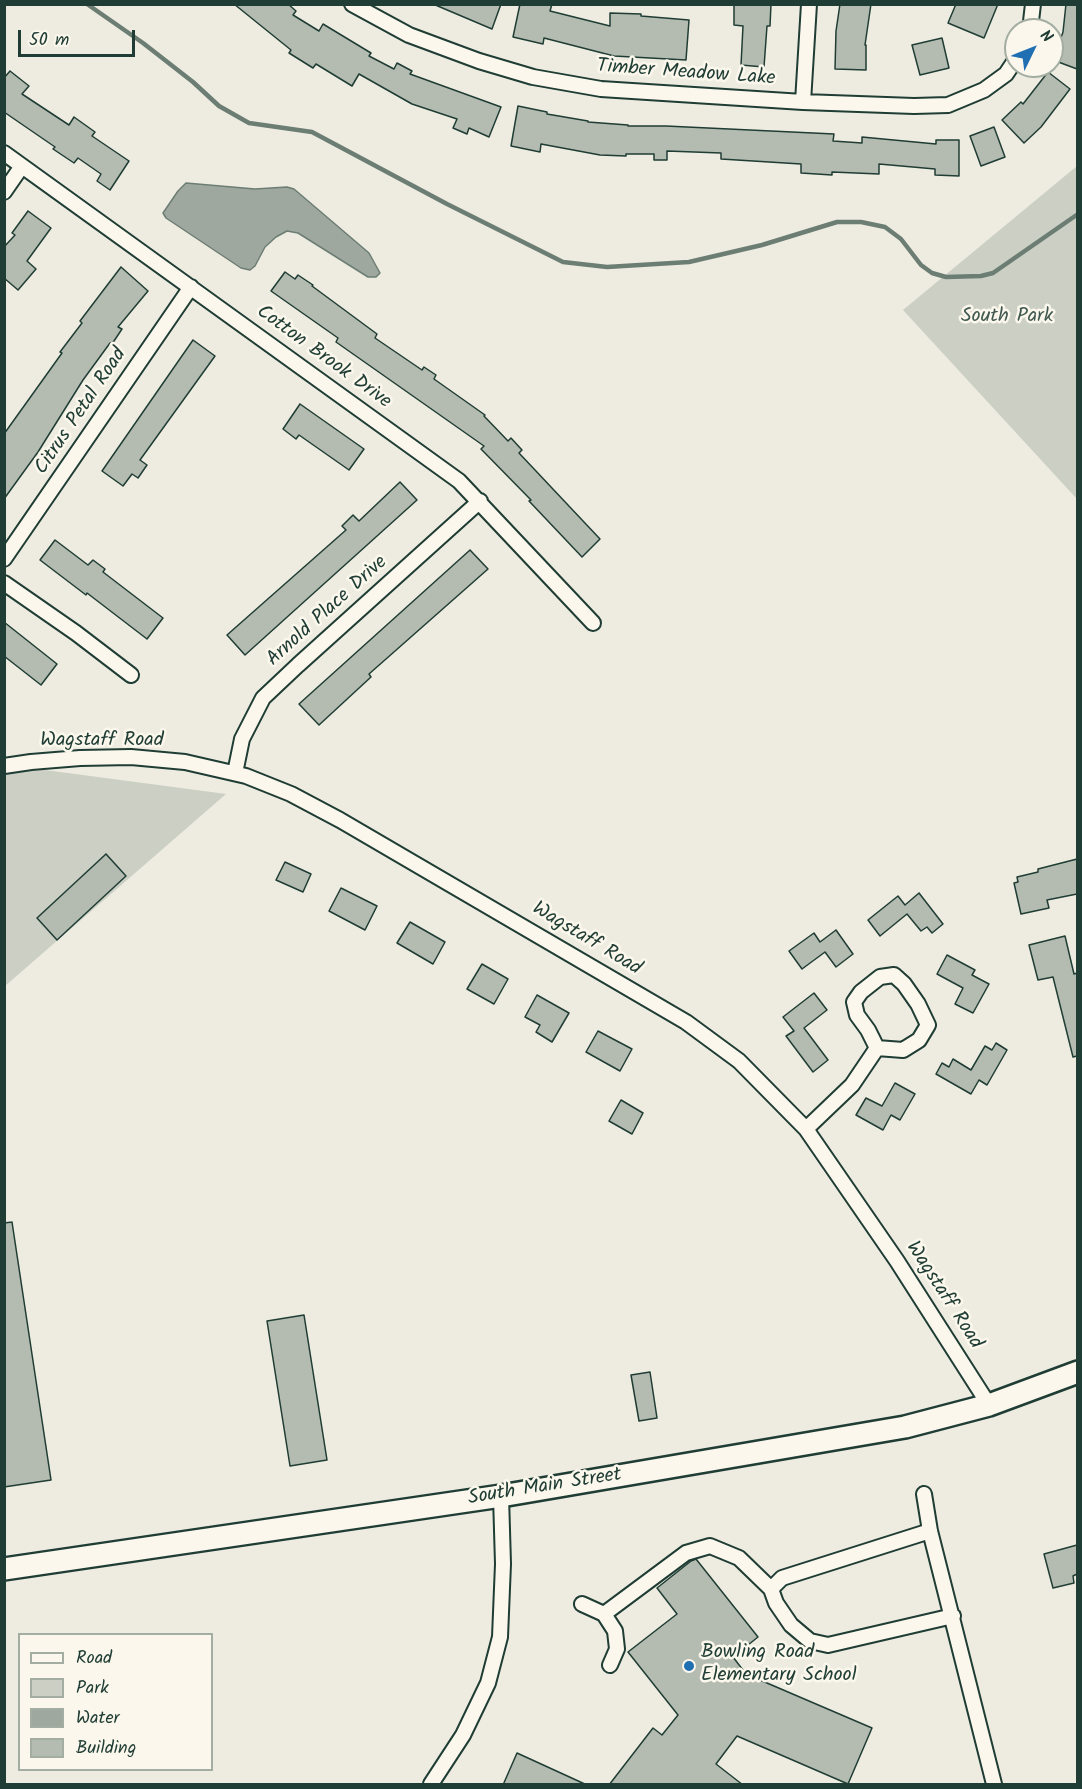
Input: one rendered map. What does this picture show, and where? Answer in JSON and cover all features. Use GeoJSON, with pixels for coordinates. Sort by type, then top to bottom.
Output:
{"type":"FeatureCollection","features":[{"type":"Feature","properties":{"kind":"highway","name":"South Main Street"},"geometry":{"type":"LineString","coordinates":[[4,1569],[501,1496],[905,1427],[989,1405],[1077,1372]]}},
{"type":"Feature","properties":{"kind":"street","name":"Timber Meadow Lake"},"geometry":{"type":"LineString","coordinates":[[352,4],[409,35],[479,61],[533,77],[601,89],[803,102],[948,105],[984,90],[1004,75]]}},
{"type":"Feature","properties":{"kind":"street"},"geometry":{"type":"LineString","coordinates":[[803,102],[809,4]]}},
{"type":"Feature","properties":{"kind":"street","name":"Cotton Brook Drive"},"geometry":{"type":"LineString","coordinates":[[4,153],[459,481],[593,623]]}},
{"type":"Feature","properties":{"kind":"street"},"geometry":{"type":"LineString","coordinates":[[4,192],[22,166]]}},
{"type":"Feature","properties":{"kind":"street","name":"Citrus Petal Road"},"geometry":{"type":"LineString","coordinates":[[4,559],[191,287]]}},
{"type":"Feature","properties":{"kind":"street","name":"Arnold Place Drive"},"geometry":{"type":"LineString","coordinates":[[235,773],[242,739],[264,699],[298,665],[480,501]]}},
{"type":"Feature","properties":{"kind":"street"},"geometry":{"type":"LineString","coordinates":[[4,583],[76,633],[130,675]]}},
{"type":"Feature","properties":{"kind":"street","name":"Wagstaff Road"},"geometry":{"type":"LineString","coordinates":[[4,766],[70,759],[131,757],[186,762],[235,773],[291,794],[340,820],[686,1023],[739,1061],[806,1129],[897,1261],[989,1405]]}},
{"type":"Feature","properties":{"kind":"street"},"geometry":{"type":"LineString","coordinates":[[894,975],[904,984],[918,1004],[928,1024],[919,1040],[903,1050],[877,1048],[857,1015],[854,1002],[861,992],[880,977],[894,975]]}},
{"type":"Feature","properties":{"kind":"street"},"geometry":{"type":"LineString","coordinates":[[806,1129],[852,1085],[877,1048]]}},
{"type":"Feature","properties":{"kind":"street"},"geometry":{"type":"LineString","coordinates":[[924,1494],[930,1531],[994,1785]]}},
{"type":"Feature","properties":{"kind":"street"},"geometry":{"type":"LineString","coordinates":[[431,1785],[463,1735],[488,1683],[500,1637],[503,1564],[501,1496]]}},
{"type":"Feature","properties":{"kind":"street"},"geometry":{"type":"LineString","coordinates":[[771,1589],[782,1578],[930,1531]]}},
{"type":"Feature","properties":{"kind":"street"},"geometry":{"type":"LineString","coordinates":[[604,1614],[686,1553],[710,1546],[739,1558],[771,1589],[776,1604],[791,1625],[810,1641],[828,1645],[953,1616]]}},
{"type":"Feature","properties":{"kind":"street"},"geometry":{"type":"LineString","coordinates":[[582,1604],[604,1614],[615,1631],[617,1650],[610,1665]]}},
{"type":"Feature","properties":{"kind":"green space","name":"South Park"},"geometry":{"type":"Polygon","coordinates":[[[1077,166],[1077,499],[903,310],[1077,166]]]}},
{"type":"Feature","properties":{"kind":"green space"},"geometry":{"type":"Polygon","coordinates":[[[30,768],[226,794],[5,986],[5,772],[30,768]]]}},
{"type":"Feature","properties":{"kind":"water"},"geometry":{"type":"Polygon","coordinates":[[[186,183],[255,189],[287,187],[294,189],[369,253],[380,273],[376,277],[368,277],[298,233],[287,231],[265,247],[255,266],[250,270],[241,268],[166,218],[163,213],[186,183]]]}},
{"type":"Feature","properties":{"kind":"building"},"geometry":{"type":"Polygon","coordinates":[[[234,4],[288,4],[296,11],[293,15],[319,31],[323,24],[371,53],[369,56],[394,69],[397,63],[412,71],[410,74],[501,107],[489,137],[469,128],[467,134],[453,128],[457,119],[412,104],[359,74],[352,86],[316,64],[313,68],[289,53],[291,50],[234,4]]]}},
{"type":"Feature","properties":{"kind":"building"},"geometry":{"type":"Polygon","coordinates":[[[433,4],[501,4],[492,29],[433,4]]]}},
{"type":"Feature","properties":{"kind":"building"},"geometry":{"type":"Polygon","coordinates":[[[520,4],[552,4],[550,11],[610,26],[610,13],[689,20],[686,60],[614,56],[544,38],[543,44],[513,37],[520,4]]]}},
{"type":"Feature","properties":{"kind":"building"},"geometry":{"type":"Polygon","coordinates":[[[734,4],[771,4],[764,67],[741,65],[743,26],[734,25],[734,4]]]}},
{"type":"Feature","properties":{"kind":"building"},"geometry":{"type":"Polygon","coordinates":[[[840,4],[871,4],[865,45],[866,70],[835,69],[836,31],[840,4]]]}},
{"type":"Feature","properties":{"kind":"building"},"geometry":{"type":"Polygon","coordinates":[[[956,4],[998,4],[984,38],[948,23],[956,4]]]}},
{"type":"Feature","properties":{"kind":"building"},"geometry":{"type":"Polygon","coordinates":[[[1066,4],[1077,4],[1077,69],[1064,64],[1066,4]]]}},
{"type":"Feature","properties":{"kind":"building"},"geometry":{"type":"Polygon","coordinates":[[[942,38],[949,68],[920,75],[912,45],[942,38]]]}},
{"type":"Feature","properties":{"kind":"building"},"geometry":{"type":"Polygon","coordinates":[[[10,71],[29,86],[22,94],[69,125],[74,117],[95,132],[92,136],[129,161],[110,190],[97,181],[101,174],[78,158],[74,163],[4,112],[4,78],[10,71]]]}},
{"type":"Feature","properties":{"kind":"building"},"geometry":{"type":"Polygon","coordinates":[[[1043,78],[1056,78],[1070,89],[1041,127],[1024,143],[1002,120],[1021,102],[1023,104],[1043,78]]]}},
{"type":"Feature","properties":{"kind":"building"},"geometry":{"type":"Polygon","coordinates":[[[518,106],[588,122],[628,126],[834,134],[833,141],[862,143],[862,137],[936,144],[936,140],[959,140],[959,176],[935,175],[935,169],[879,164],[879,174],[801,173],[801,164],[721,159],[721,153],[667,151],[667,160],[654,160],[654,154],[600,155],[541,144],[540,152],[511,146],[518,106]]]}},
{"type":"Feature","properties":{"kind":"building"},"geometry":{"type":"Polygon","coordinates":[[[994,127],[1005,157],[981,166],[970,136],[994,127]]]}},
{"type":"Feature","properties":{"kind":"building"},"geometry":{"type":"Polygon","coordinates":[[[28,211],[51,228],[27,261],[36,269],[18,290],[4,278],[4,247],[15,235],[12,233],[28,211]]]}},
{"type":"Feature","properties":{"kind":"building"},"geometry":{"type":"Polygon","coordinates":[[[121,267],[148,291],[118,327],[122,329],[83,380],[38,452],[4,499],[4,434],[62,353],[60,352],[82,323],[80,321],[121,267]]]}},
{"type":"Feature","properties":{"kind":"building"},"geometry":{"type":"Polygon","coordinates":[[[285,272],[295,279],[298,275],[313,285],[377,334],[375,338],[422,370],[424,367],[436,375],[434,379],[485,415],[508,441],[511,438],[522,450],[519,453],[600,539],[582,557],[481,449],[484,446],[336,342],[338,338],[271,291],[285,272]]]}},
{"type":"Feature","properties":{"kind":"building"},"geometry":{"type":"Polygon","coordinates":[[[193,340],[215,356],[140,460],[147,465],[138,478],[132,474],[123,486],[102,471],[193,340]]]}},
{"type":"Feature","properties":{"kind":"building"},"geometry":{"type":"Polygon","coordinates":[[[300,404],[364,449],[349,470],[299,435],[296,439],[283,429],[300,404]]]}},
{"type":"Feature","properties":{"kind":"building"},"geometry":{"type":"Polygon","coordinates":[[[400,482],[417,500],[245,655],[227,635],[346,530],[342,526],[353,515],[359,521],[400,482]]]}},
{"type":"Feature","properties":{"kind":"building"},"geometry":{"type":"Polygon","coordinates":[[[55,540],[88,565],[93,560],[105,569],[103,572],[163,618],[147,639],[40,560],[55,540]]]}},
{"type":"Feature","properties":{"kind":"building"},"geometry":{"type":"Polygon","coordinates":[[[470,550],[488,569],[369,674],[371,677],[319,725],[299,704],[470,550]]]}},
{"type":"Feature","properties":{"kind":"building"},"geometry":{"type":"Polygon","coordinates":[[[4,622],[57,664],[41,685],[4,656],[4,622]]]}},
{"type":"Feature","properties":{"kind":"building"},"geometry":{"type":"Polygon","coordinates":[[[106,854],[126,876],[57,940],[37,918],[106,854]]]}},
{"type":"Feature","properties":{"kind":"building"},"geometry":{"type":"Polygon","coordinates":[[[1077,859],[1077,894],[1047,900],[1049,908],[1021,914],[1014,883],[1018,882],[1017,877],[1077,859]]]}},
{"type":"Feature","properties":{"kind":"building"},"geometry":{"type":"Polygon","coordinates":[[[285,862],[311,874],[303,892],[276,880],[285,862]]]}},
{"type":"Feature","properties":{"kind":"building"},"geometry":{"type":"Polygon","coordinates":[[[341,888],[377,906],[365,930],[329,911],[341,888]]]}},
{"type":"Feature","properties":{"kind":"building"},"geometry":{"type":"Polygon","coordinates":[[[919,893],[943,924],[932,933],[927,927],[921,931],[907,914],[880,936],[868,920],[898,896],[905,905],[919,893]]]}},
{"type":"Feature","properties":{"kind":"building"},"geometry":{"type":"Polygon","coordinates":[[[410,922],[445,942],[433,964],[397,943],[410,922]]]}},
{"type":"Feature","properties":{"kind":"building"},"geometry":{"type":"Polygon","coordinates":[[[836,930],[853,954],[836,967],[825,952],[802,969],[789,951],[814,933],[820,942],[836,930]]]}},
{"type":"Feature","properties":{"kind":"building"},"geometry":{"type":"Polygon","coordinates":[[[1065,936],[1074,974],[1077,973],[1077,1056],[1073,1057],[1053,977],[1038,980],[1029,945],[1065,936]]]}},
{"type":"Feature","properties":{"kind":"building"},"geometry":{"type":"Polygon","coordinates":[[[947,955],[975,970],[972,975],[989,984],[973,1013],[955,1004],[963,988],[937,974],[947,955]]]}},
{"type":"Feature","properties":{"kind":"building"},"geometry":{"type":"Polygon","coordinates":[[[482,964],[508,979],[494,1004],[467,989],[482,964]]]}},
{"type":"Feature","properties":{"kind":"building"},"geometry":{"type":"Polygon","coordinates":[[[814,993],[827,1010],[804,1028],[828,1060],[813,1072],[786,1036],[794,1031],[783,1017],[814,993]]]}},
{"type":"Feature","properties":{"kind":"building"},"geometry":{"type":"Polygon","coordinates":[[[537,995],[569,1013],[552,1042],[536,1032],[540,1025],[525,1017],[537,995]]]}},
{"type":"Feature","properties":{"kind":"building"},"geometry":{"type":"Polygon","coordinates":[[[598,1031],[632,1049],[620,1071],[586,1052],[598,1031]]]}},
{"type":"Feature","properties":{"kind":"building"},"geometry":{"type":"Polygon","coordinates":[[[996,1043],[1007,1050],[987,1085],[979,1080],[971,1094],[936,1074],[942,1063],[949,1067],[953,1059],[971,1070],[985,1046],[992,1050],[996,1043]]]}},
{"type":"Feature","properties":{"kind":"building"},"geometry":{"type":"Polygon","coordinates":[[[895,1083],[915,1094],[900,1120],[891,1115],[883,1130],[856,1115],[866,1098],[882,1106],[895,1083]]]}},
{"type":"Feature","properties":{"kind":"building"},"geometry":{"type":"Polygon","coordinates":[[[621,1100],[643,1113],[632,1134],[609,1121],[621,1100]]]}},
{"type":"Feature","properties":{"kind":"building"},"geometry":{"type":"Polygon","coordinates":[[[12,1222],[51,1480],[4,1487],[4,1223],[12,1222]]]}},
{"type":"Feature","properties":{"kind":"building"},"geometry":{"type":"Polygon","coordinates":[[[304,1315],[327,1460],[290,1466],[267,1321],[304,1315]]]}},
{"type":"Feature","properties":{"kind":"building"},"geometry":{"type":"Polygon","coordinates":[[[650,1372],[657,1418],[639,1421],[631,1375],[650,1372]]]}},
{"type":"Feature","properties":{"kind":"building"},"geometry":{"type":"Polygon","coordinates":[[[1077,1545],[1077,1574],[1073,1576],[1074,1583],[1053,1588],[1044,1554],[1077,1545]]]}},
{"type":"Feature","properties":{"kind":"building","name":"Bowling Road Elementary School"},"geometry":{"type":"Polygon","coordinates":[[[696,1559],[758,1637],[733,1657],[746,1674],[872,1728],[848,1784],[737,1736],[716,1764],[743,1785],[609,1785],[653,1728],[662,1735],[678,1715],[628,1652],[677,1614],[657,1588],[696,1559]]]}},
{"type":"Feature","properties":{"kind":"building"},"geometry":{"type":"Polygon","coordinates":[[[517,1753],[587,1785],[503,1785],[517,1753]]]}},
{"type":"Feature","properties":{"kind":"waterway"},"geometry":{"type":"LineString","coordinates":[[87,4],[143,43],[193,82],[219,106],[249,123],[312,132],[447,204],[563,262],[607,267],[689,262],[762,245],[837,222],[861,222],[885,227],[901,239],[921,265],[932,273],[946,277],[981,276],[993,273],[1078,214]]}},
{"type":"Feature","properties":{"kind":"place","name":"Bowling Road Elementary School"},"geometry":{"type":"Point","coordinates":[689,1666]}}]}
